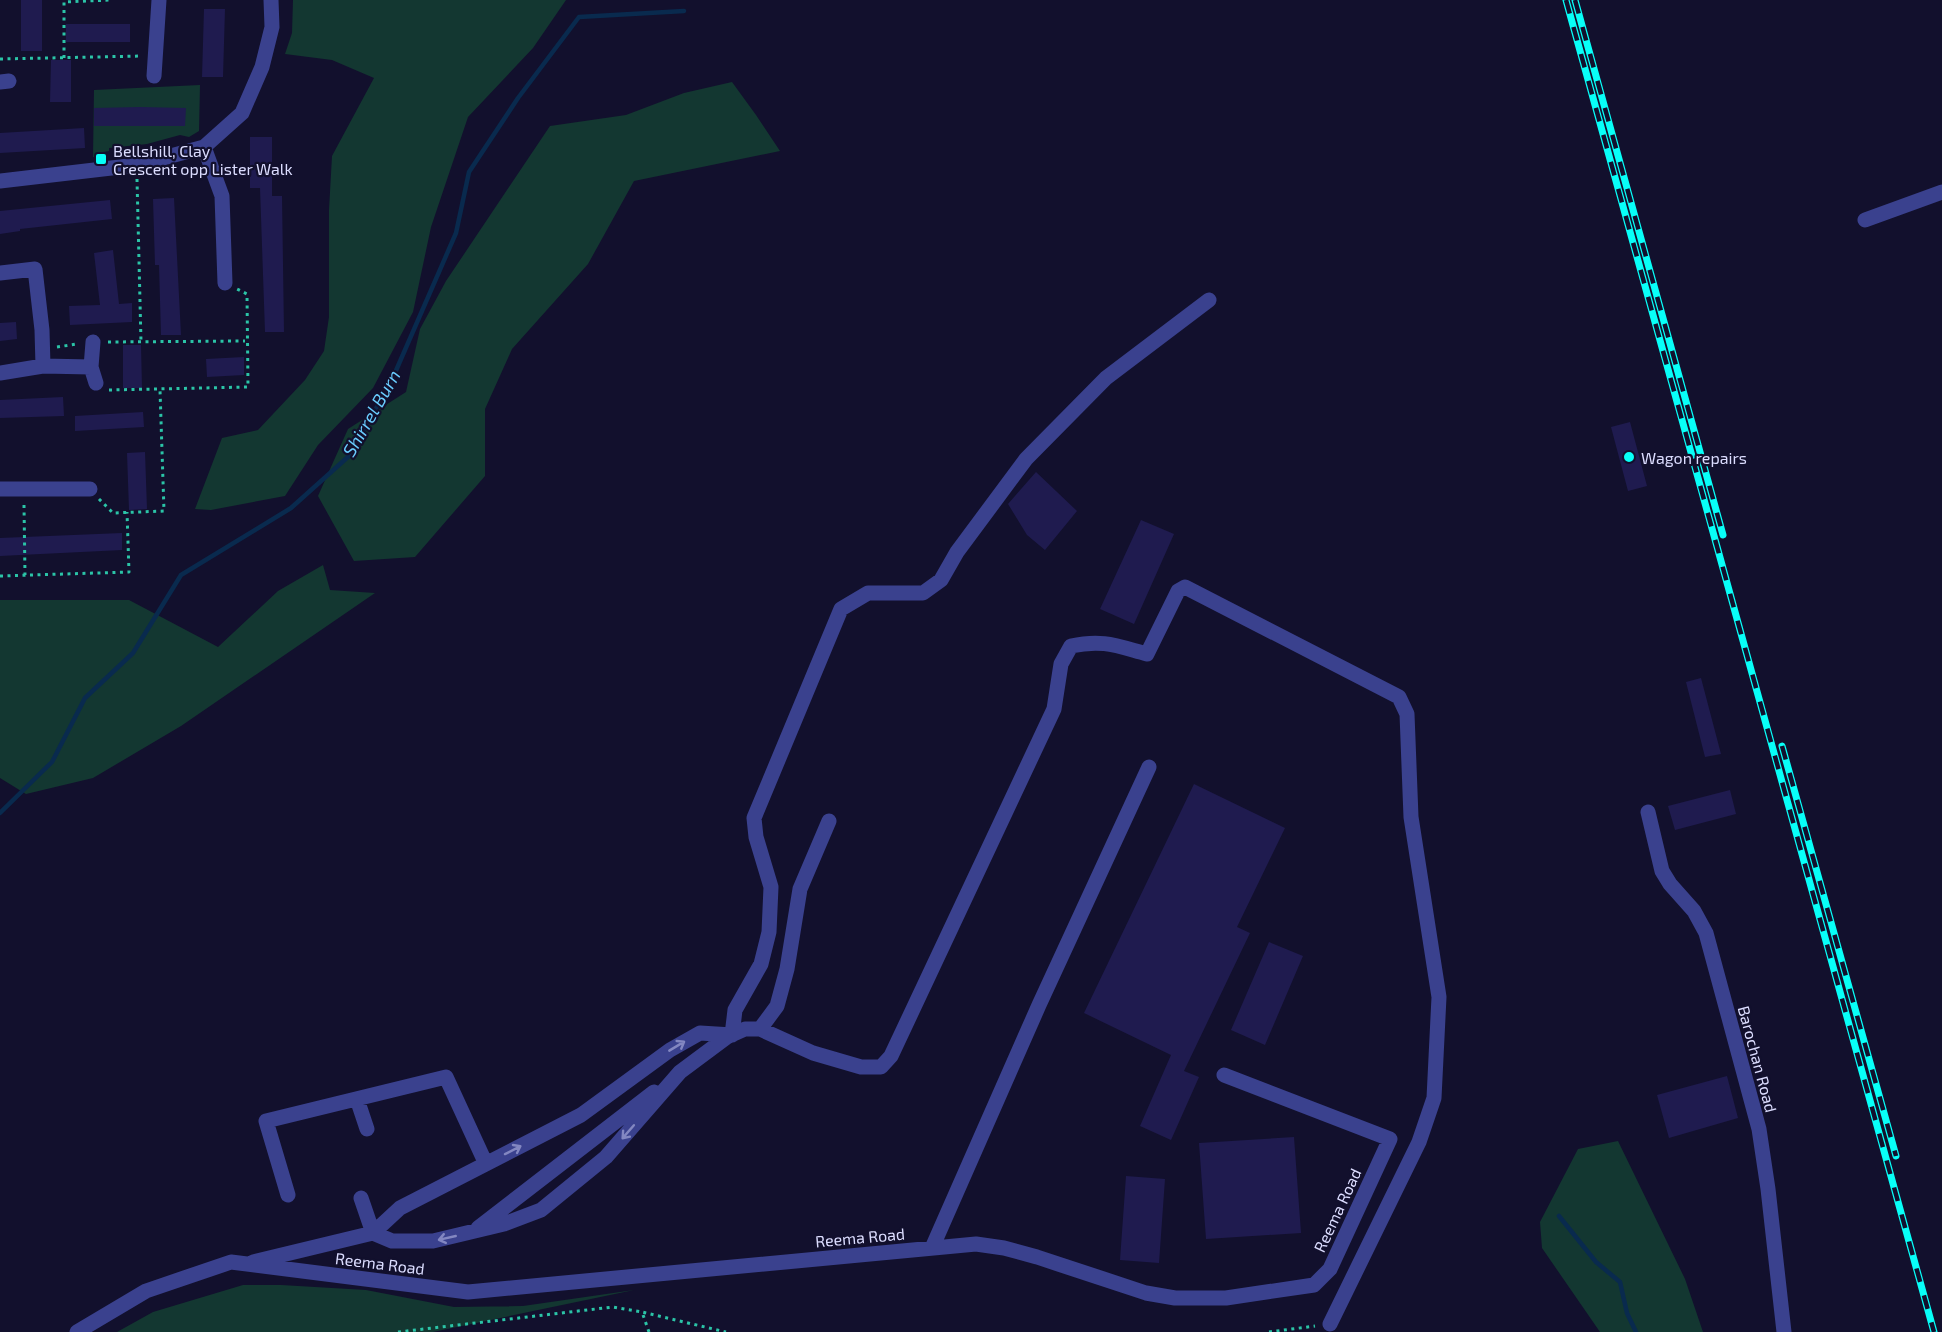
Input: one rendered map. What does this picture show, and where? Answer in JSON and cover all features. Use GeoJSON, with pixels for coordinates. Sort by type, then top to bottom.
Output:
{"type":"FeatureCollection","features":[{"type":"Feature","properties":{"kind":"street"},"geometry":{"type":"LineString","coordinates":[[154,76],[159,0]]}},
{"type":"Feature","properties":{"kind":"street"},"geometry":{"type":"LineString","coordinates":[[0,181],[137,165],[204,147],[242,113],[262,67],[272,27],[271,0]]}},
{"type":"Feature","properties":{"kind":"street"},"geometry":{"type":"LineString","coordinates":[[204,147],[222,196],[225,283]]}},
{"type":"Feature","properties":{"kind":"street"},"geometry":{"type":"LineString","coordinates":[[1865,220],[1942,192]]}},
{"type":"Feature","properties":{"kind":"street"},"geometry":{"type":"LineString","coordinates":[[0,273],[35,269],[44,349],[43,366]]}},
{"type":"Feature","properties":{"kind":"street"},"geometry":{"type":"LineString","coordinates":[[732,1035],[735,1010],[761,964],[769,932],[771,887],[756,837],[754,818],[841,609],[868,593],[922,593],[941,580],[957,552],[1026,459],[1106,378],[1209,300]]}},
{"type":"Feature","properties":{"kind":"street"},"geometry":{"type":"LineString","coordinates":[[93,342],[92,367],[96,383]]}},
{"type":"Feature","properties":{"kind":"street"},"geometry":{"type":"LineString","coordinates":[[0,373],[43,366],[92,367]]}},
{"type":"Feature","properties":{"kind":"street"},"geometry":{"type":"LineString","coordinates":[[0,489],[90,489]]}},
{"type":"Feature","properties":{"kind":"street"},"geometry":{"type":"LineString","coordinates":[[471,1233],[680,1072],[732,1035],[745,1029],[760,1029],[813,1053],[861,1067],[881,1067],[891,1056],[1054,709],[1061,664],[1071,646],[1091,641],[1147,654],[1178,591],[1185,586],[1399,697],[1407,714],[1411,817],[1439,997],[1434,1098],[1419,1142],[1330,1324]]}},
{"type":"Feature","properties":{"kind":"street"},"geometry":{"type":"LineString","coordinates":[[932,1248],[1039,1005],[1149,767]]}},
{"type":"Feature","properties":{"kind":"street","name":"Barochan Road"},"geometry":{"type":"LineString","coordinates":[[1648,812],[1662,871],[1670,884],[1694,910],[1706,933],[1755,1118],[1768,1188],[1784,1332]]}},
{"type":"Feature","properties":{"kind":"street"},"geometry":{"type":"LineString","coordinates":[[760,1029],[777,1006],[787,969],[800,889],[829,821]]}},
{"type":"Feature","properties":{"kind":"street"},"geometry":{"type":"LineString","coordinates":[[244,1264],[373,1233],[400,1208],[581,1115],[670,1050],[700,1033],[732,1035]]}},
{"type":"Feature","properties":{"kind":"street"},"geometry":{"type":"LineString","coordinates":[[361,1198],[373,1233],[392,1241],[433,1242],[504,1224],[542,1210],[606,1157],[680,1072]]}},
{"type":"Feature","properties":{"kind":"street","name":"Reema Road"},"geometry":{"type":"LineString","coordinates":[[77,1332],[146,1291],[231,1262],[468,1292],[976,1244],[1004,1248],[1146,1293],[1175,1298],[1226,1298],[1314,1285],[1330,1269],[1390,1139],[1224,1075]]}},
{"type":"Feature","properties":{"kind":"street"},"geometry":{"type":"LineString","coordinates":[[288,1196],[266,1121],[446,1077],[486,1164]]}},
{"type":"Feature","properties":{"kind":"street"},"geometry":{"type":"LineString","coordinates":[[357,1099],[367,1129]]}},
{"type":"Feature","properties":{"kind":"path"},"geometry":{"type":"LineString","coordinates":[[64,58],[64,2],[110,0]]}},
{"type":"Feature","properties":{"kind":"path"},"geometry":{"type":"LineString","coordinates":[[0,59],[155,56]]}},
{"type":"Feature","properties":{"kind":"path"},"geometry":{"type":"LineString","coordinates":[[137,165],[141,342]]}},
{"type":"Feature","properties":{"kind":"path"},"geometry":{"type":"LineString","coordinates":[[96,383],[103,390],[248,387],[247,294],[225,283]]}},
{"type":"Feature","properties":{"kind":"path"},"geometry":{"type":"LineString","coordinates":[[44,349],[93,342],[246,341]]}},
{"type":"Feature","properties":{"kind":"path"},"geometry":{"type":"LineString","coordinates":[[113,513],[164,511],[160,390]]}},
{"type":"Feature","properties":{"kind":"path"},"geometry":{"type":"LineString","coordinates":[[23,488],[25,575]]}},
{"type":"Feature","properties":{"kind":"path"},"geometry":{"type":"LineString","coordinates":[[0,576],[129,572],[127,512]]}},
{"type":"Feature","properties":{"kind":"path"},"geometry":{"type":"LineString","coordinates":[[398,1332],[613,1307],[726,1332]]}},
{"type":"Feature","properties":{"kind":"path"},"geometry":{"type":"LineString","coordinates":[[642,1312],[649,1332]]}},
{"type":"Feature","properties":{"kind":"path"},"geometry":{"type":"LineString","coordinates":[[1269,1332],[1330,1324]]}},
{"type":"Feature","properties":{"kind":"green space"},"geometry":{"type":"Polygon","coordinates":[[[293,0],[566,0],[533,48],[468,117],[431,227],[413,312],[373,388],[318,445],[285,496],[211,510],[195,509],[222,438],[258,430],[305,380],[324,351],[329,317],[329,210],[332,156],[374,78],[332,60],[285,54],[292,33],[293,0]]]}},
{"type":"Feature","properties":{"kind":"green space"},"geometry":{"type":"Polygon","coordinates":[[[732,82],[780,151],[634,181],[588,264],[512,349],[485,409],[485,476],[415,557],[354,561],[318,496],[348,429],[406,392],[420,329],[446,281],[550,126],[626,115],[684,93],[732,82]]]}},
{"type":"Feature","properties":{"kind":"green space"},"geometry":{"type":"Polygon","coordinates":[[[200,85],[199,131],[189,137],[180,135],[147,144],[109,148],[109,151],[103,152],[99,157],[93,157],[94,90],[200,85]]]}},
{"type":"Feature","properties":{"kind":"green space"},"geometry":{"type":"Polygon","coordinates":[[[323,565],[330,590],[375,593],[181,726],[93,778],[26,794],[0,778],[0,600],[129,600],[218,647],[278,591],[323,565]]]}},
{"type":"Feature","properties":{"kind":"green space"},"geometry":{"type":"Polygon","coordinates":[[[1618,1141],[1685,1279],[1703,1332],[1600,1332],[1542,1248],[1540,1222],[1578,1149],[1618,1141]]]}},
{"type":"Feature","properties":{"kind":"green space"},"geometry":{"type":"Polygon","coordinates":[[[243,1285],[366,1290],[454,1307],[523,1306],[634,1290],[433,1332],[117,1332],[153,1312],[243,1285]]]}},
{"type":"Feature","properties":{"kind":"building"},"geometry":{"type":"Polygon","coordinates":[[[21,0],[42,0],[42,51],[21,51],[21,0]]]}},
{"type":"Feature","properties":{"kind":"building"},"geometry":{"type":"Polygon","coordinates":[[[204,9],[225,9],[223,77],[202,77],[204,9]]]}},
{"type":"Feature","properties":{"kind":"building"},"geometry":{"type":"Polygon","coordinates":[[[66,24],[130,24],[130,42],[66,42],[66,24]]]}},
{"type":"Feature","properties":{"kind":"building"},"geometry":{"type":"Polygon","coordinates":[[[51,60],[71,60],[71,102],[50,102],[51,60]]]}},
{"type":"Feature","properties":{"kind":"building"},"geometry":{"type":"Polygon","coordinates":[[[94,108],[186,108],[185,126],[94,126],[94,108]]]}},
{"type":"Feature","properties":{"kind":"building"},"geometry":{"type":"Polygon","coordinates":[[[84,128],[85,148],[0,153],[0,133],[84,128]]]}},
{"type":"Feature","properties":{"kind":"building"},"geometry":{"type":"Polygon","coordinates":[[[250,137],[272,137],[272,196],[282,196],[284,332],[265,332],[260,188],[250,188],[250,137]]]}},
{"type":"Feature","properties":{"kind":"building"},"geometry":{"type":"Polygon","coordinates":[[[174,198],[181,335],[161,335],[159,265],[155,265],[153,199],[174,198]]]}},
{"type":"Feature","properties":{"kind":"building"},"geometry":{"type":"Polygon","coordinates":[[[110,200],[112,219],[20,229],[20,231],[0,234],[0,211],[110,200]]]}},
{"type":"Feature","properties":{"kind":"building"},"geometry":{"type":"Polygon","coordinates":[[[113,250],[119,304],[132,303],[132,322],[70,325],[69,306],[100,305],[94,253],[113,250]]]}},
{"type":"Feature","properties":{"kind":"building"},"geometry":{"type":"Polygon","coordinates":[[[16,322],[17,339],[0,341],[0,323],[16,322]]]}},
{"type":"Feature","properties":{"kind":"building"},"geometry":{"type":"Polygon","coordinates":[[[123,345],[141,345],[142,388],[123,388],[123,345]]]}},
{"type":"Feature","properties":{"kind":"building"},"geometry":{"type":"Polygon","coordinates":[[[244,357],[244,375],[207,377],[206,359],[244,357]]]}},
{"type":"Feature","properties":{"kind":"building"},"geometry":{"type":"Polygon","coordinates":[[[63,397],[64,416],[0,418],[0,400],[63,397]]]}},
{"type":"Feature","properties":{"kind":"building"},"geometry":{"type":"Polygon","coordinates":[[[143,412],[144,427],[75,431],[75,416],[143,412]]]}},
{"type":"Feature","properties":{"kind":"building","name":"Wagon repairs"},"geometry":{"type":"Polygon","coordinates":[[[1630,422],[1647,486],[1628,491],[1611,427],[1630,422]]]}},
{"type":"Feature","properties":{"kind":"building"},"geometry":{"type":"Polygon","coordinates":[[[145,452],[147,509],[129,510],[127,453],[145,452]]]}},
{"type":"Feature","properties":{"kind":"building"},"geometry":{"type":"Polygon","coordinates":[[[1036,472],[1077,511],[1045,550],[1027,535],[1008,504],[1036,472]]]}},
{"type":"Feature","properties":{"kind":"building"},"geometry":{"type":"Polygon","coordinates":[[[1141,520],[1174,534],[1134,624],[1100,609],[1141,520]]]}},
{"type":"Feature","properties":{"kind":"building"},"geometry":{"type":"Polygon","coordinates":[[[122,533],[122,550],[0,556],[0,538],[122,533]]]}},
{"type":"Feature","properties":{"kind":"building"},"geometry":{"type":"Polygon","coordinates":[[[1701,678],[1721,754],[1705,757],[1686,682],[1701,678]]]}},
{"type":"Feature","properties":{"kind":"building"},"geometry":{"type":"Polygon","coordinates":[[[1194,784],[1285,828],[1237,927],[1250,933],[1184,1071],[1199,1077],[1171,1140],[1140,1126],[1171,1055],[1084,1013],[1194,784]]]}},
{"type":"Feature","properties":{"kind":"building"},"geometry":{"type":"Polygon","coordinates":[[[1730,790],[1736,814],[1675,830],[1668,806],[1730,790]]]}},
{"type":"Feature","properties":{"kind":"building"},"geometry":{"type":"Polygon","coordinates":[[[1269,942],[1303,956],[1265,1045],[1231,1030],[1269,942]]]}},
{"type":"Feature","properties":{"kind":"building"},"geometry":{"type":"Polygon","coordinates":[[[1727,1076],[1738,1118],[1669,1138],[1657,1095],[1727,1076]]]}},
{"type":"Feature","properties":{"kind":"building"},"geometry":{"type":"Polygon","coordinates":[[[1294,1137],[1301,1233],[1206,1239],[1199,1143],[1294,1137]]]}},
{"type":"Feature","properties":{"kind":"building"},"geometry":{"type":"Polygon","coordinates":[[[1126,1176],[1165,1179],[1159,1263],[1120,1260],[1126,1176]]]}},
{"type":"Feature","properties":{"kind":"waterway","name":"Shirrel Burn"},"geometry":{"type":"LineString","coordinates":[[0,813],[52,762],[85,698],[133,653],[181,575],[291,508],[349,456],[391,382],[456,233],[469,172],[518,98],[579,17],[684,11]]}},
{"type":"Feature","properties":{"kind":"waterway","name":"Shirrel Burn"},"geometry":{"type":"LineString","coordinates":[[1559,1216],[1596,1262],[1620,1282],[1627,1313],[1636,1332]]}},
{"type":"Feature","properties":{"kind":"railway"},"geometry":{"type":"LineString","coordinates":[[1566,0],[1934,1332]]}},
{"type":"Feature","properties":{"kind":"railway"},"geometry":{"type":"LineString","coordinates":[[1575,0],[1723,535]]}},
{"type":"Feature","properties":{"kind":"railway"},"geometry":{"type":"LineString","coordinates":[[1782,746],[1896,1156]]}},
{"type":"Feature","properties":{"kind":"place","name":"Bellshill, Clay Crescent opp Lister Walk"},"geometry":{"type":"Point","coordinates":[101,159]}},
{"type":"Feature","properties":{"kind":"place","name":"Wagon repairs"},"geometry":{"type":"Point","coordinates":[1629,457]}}]}
